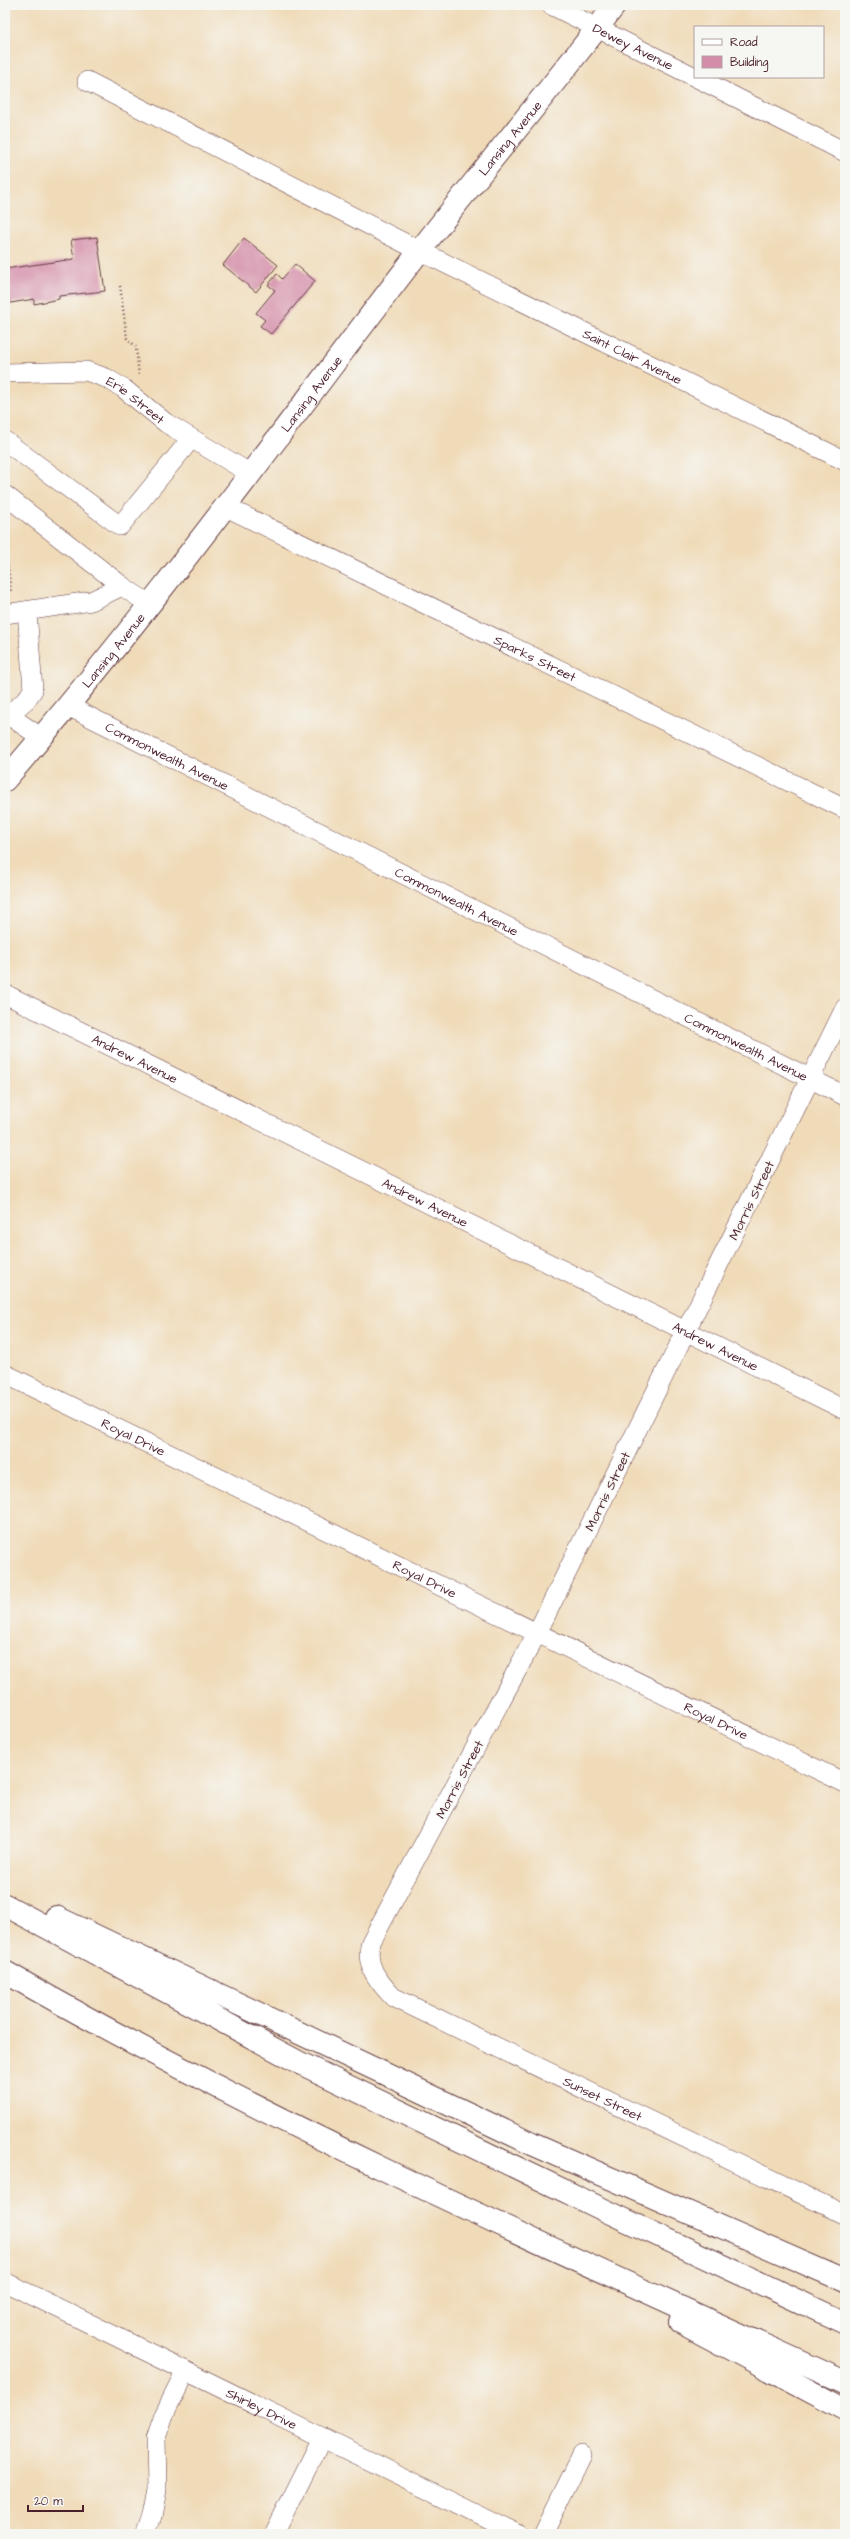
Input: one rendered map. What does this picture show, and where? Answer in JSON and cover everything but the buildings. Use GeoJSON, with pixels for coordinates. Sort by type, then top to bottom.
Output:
{"type":"FeatureCollection","features":[{"type":"Feature","properties":{"kind":"main road","name":"Lansing Avenue"},"geometry":{"type":"LineString","coordinates":[[5,780],[68,706],[252,474],[420,251],[615,5]]}},
{"type":"Feature","properties":{"kind":"main road"},"geometry":{"type":"LineString","coordinates":[[5,1894],[532,2144],[845,2280]]}},
{"type":"Feature","properties":{"kind":"main road"},"geometry":{"type":"LineString","coordinates":[[5,1905],[300,2064],[845,2323]]}},
{"type":"Feature","properties":{"kind":"main road"},"geometry":{"type":"LineString","coordinates":[[5,1972],[162,2058],[385,2171],[490,2221],[845,2382]]}},
{"type":"Feature","properties":{"kind":"main road"},"geometry":{"type":"LineString","coordinates":[[490,2221],[845,2410]]}},
{"type":"Feature","properties":{"kind":"street","name":"Dewey Avenue"},"geometry":{"type":"LineString","coordinates":[[551,5],[694,76]]}},
{"type":"Feature","properties":{"kind":"street","name":"Dewey Avenue"},"geometry":{"type":"LineString","coordinates":[[698,78],[845,152]]}},
{"type":"Feature","properties":{"kind":"street","name":"Saint Clair Avenue"},"geometry":{"type":"LineString","coordinates":[[87,81],[420,251],[845,461]]}},
{"type":"Feature","properties":{"kind":"street","name":"Erie Street"},"geometry":{"type":"LineString","coordinates":[[5,373],[86,371],[106,378],[191,440],[252,474]]}},
{"type":"Feature","properties":{"kind":"street"},"geometry":{"type":"LineString","coordinates":[[5,441],[120,526],[191,440]]}},
{"type":"Feature","properties":{"kind":"street"},"geometry":{"type":"LineString","coordinates":[[5,495],[122,586],[149,604]]}},
{"type":"Feature","properties":{"kind":"street","name":"Sparks Street"},"geometry":{"type":"LineString","coordinates":[[226,507],[845,809]]}},
{"type":"Feature","properties":{"kind":"street"},"geometry":{"type":"LineString","coordinates":[[5,614],[91,601],[122,586]]}},
{"type":"Feature","properties":{"kind":"street"},"geometry":{"type":"LineString","coordinates":[[27,611],[33,690],[26,700],[7,717],[42,738]]}},
{"type":"Feature","properties":{"kind":"street","name":"Commonwealth Avenue"},"geometry":{"type":"LineString","coordinates":[[68,706],[845,1096]]}},
{"type":"Feature","properties":{"kind":"street","name":"Andrew Avenue"},"geometry":{"type":"LineString","coordinates":[[5,994],[845,1410]]}},
{"type":"Feature","properties":{"kind":"street","name":"Morris Street"},"geometry":{"type":"LineString","coordinates":[[371,1969],[368,1960],[370,1942],[537,1633],[845,1008]]}},
{"type":"Feature","properties":{"kind":"street","name":"Royal Drive"},"geometry":{"type":"LineString","coordinates":[[5,1374],[845,1783]]}},
{"type":"Feature","properties":{"kind":"street","name":"Sunset Street"},"geometry":{"type":"LineString","coordinates":[[371,1969],[393,1997],[845,2215]]}},
{"type":"Feature","properties":{"kind":"street","name":"Shirley Drive"},"geometry":{"type":"LineString","coordinates":[[5,2282],[518,2534]]}},
{"type":"Feature","properties":{"kind":"street"},"geometry":{"type":"LineString","coordinates":[[145,2534],[152,2516],[157,2490],[156,2438],[164,2415],[186,2371]]}},
{"type":"Feature","properties":{"kind":"street"},"geometry":{"type":"LineString","coordinates":[[274,2534],[322,2438]]}},
{"type":"Feature","properties":{"kind":"street"},"geometry":{"type":"LineString","coordinates":[[543,2534],[582,2455]]}},
{"type":"Feature","properties":{"kind":"path"},"geometry":{"type":"LineString","coordinates":[[120,286],[127,338],[136,347],[140,385]]}},
{"type":"Feature","properties":{"kind":"path"},"geometry":{"type":"LineString","coordinates":[[5,542],[11,593]]}}]}
